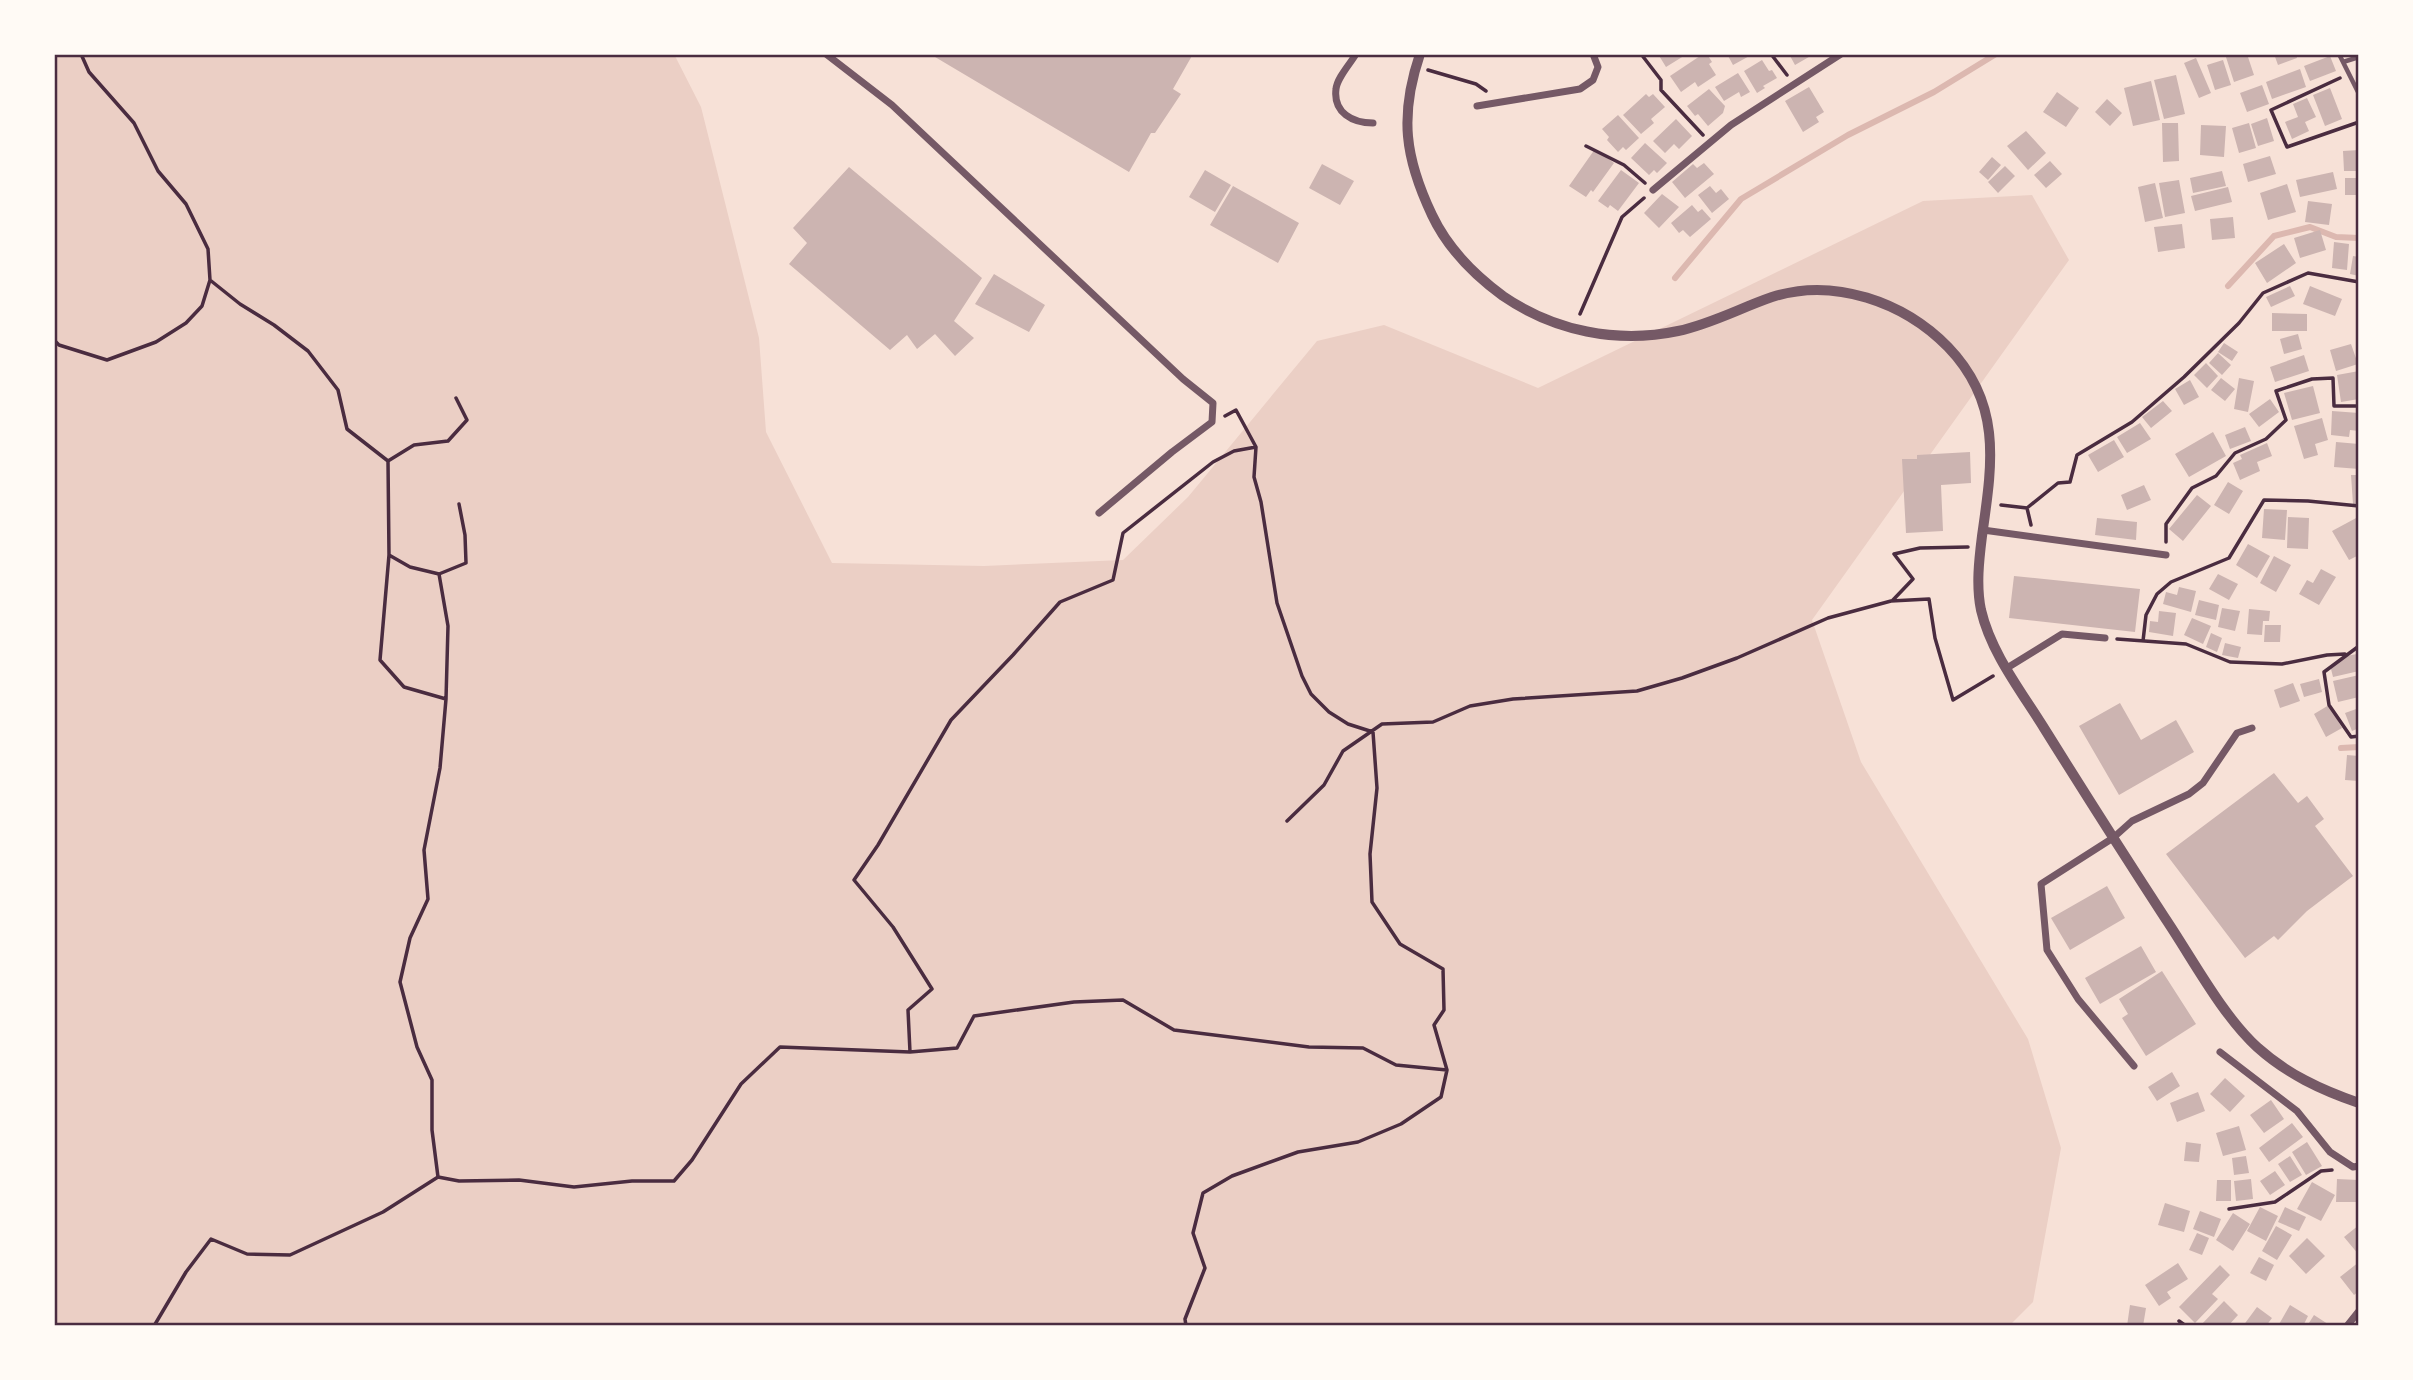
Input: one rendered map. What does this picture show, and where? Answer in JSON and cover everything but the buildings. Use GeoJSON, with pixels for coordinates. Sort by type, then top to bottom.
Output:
{"type":"FeatureCollection","features":[{"type":"Feature","properties":{"kind":"street"},"geometry":{"type":"LineString","coordinates":[[826,54],[892,105],[1183,379],[1213,403],[1212,422],[1098,513]]}},
{"type":"Feature","properties":{"kind":"street"},"geometry":{"type":"LineString","coordinates":[[1356,54],[1335,87],[1337,102],[1344,114],[1357,123],[1373,123]]}},
{"type":"Feature","properties":{"kind":"street"},"geometry":{"type":"LineString","coordinates":[[1420,54],[1410,90],[1408,140],[1410,160],[1418,184],[1437,226],[1460,259],[1519,307],[1575,330],[1621,336],[1662,334],[1698,325],[1775,296],[1810,291],[1849,293],[1880,302],[1922,324],[1950,349],[1972,381],[1989,427],[1992,457],[1978,568],[1980,606],[1987,631],[2007,668],[2113,838],[2228,1013],[2256,1046],[2292,1073],[2321,1090],[2359,1103]]}},
{"type":"Feature","properties":{"kind":"street"},"geometry":{"type":"LineString","coordinates":[[1477,106],[1580,89],[1593,80],[1598,67],[1593,54]]}},
{"type":"Feature","properties":{"kind":"street"},"geometry":{"type":"LineString","coordinates":[[1653,190],[1709,142],[1841,54]]}},
{"type":"Feature","properties":{"kind":"street"},"geometry":{"type":"LineString","coordinates":[[1983,530],[2166,555]]}},
{"type":"Feature","properties":{"kind":"street"},"geometry":{"type":"LineString","coordinates":[[2007,668],[2062,634],[2105,638]]}},
{"type":"Feature","properties":{"kind":"street"},"geometry":{"type":"LineString","coordinates":[[2134,1066],[2078,999],[2047,950],[2042,884],[2113,838],[2132,821],[2189,794],[2203,783],[2237,733],[2252,728]]}},
{"type":"Feature","properties":{"kind":"street"},"geometry":{"type":"LineString","coordinates":[[2220,1052],[2297,1111],[2330,1152],[2356,1166]]}},
{"type":"Feature","properties":{"kind":"street"},"geometry":{"type":"LineString","coordinates":[[2347,1326],[2359,1311]]}},
{"type":"Feature","properties":{"kind":"lane"},"geometry":{"type":"LineString","coordinates":[[2339,54],[2359,94]]}},
{"type":"Feature","properties":{"kind":"lane"},"geometry":{"type":"LineString","coordinates":[[2343,62],[2359,57]]}},
{"type":"Feature","properties":{"kind":"path"},"geometry":{"type":"LineString","coordinates":[[54,340],[59,345],[107,360],[156,342],[186,323],[202,306],[211,279],[208,248],[186,204],[158,171],[134,123],[89,72],[81,54]]}},
{"type":"Feature","properties":{"kind":"path"},"geometry":{"type":"LineString","coordinates":[[1641,54],[1661,80],[1661,90],[1709,142]]}},
{"type":"Feature","properties":{"kind":"path"},"geometry":{"type":"LineString","coordinates":[[1771,54],[1794,83]]}},
{"type":"Feature","properties":{"kind":"path"},"geometry":{"type":"LineString","coordinates":[[1416,66],[1476,84],[1499,102]]}},
{"type":"Feature","properties":{"kind":"path"},"geometry":{"type":"LineString","coordinates":[[2348,74],[2271,110],[2287,147],[2359,122]]}},
{"type":"Feature","properties":{"kind":"path"},"geometry":{"type":"LineString","coordinates":[[1575,330],[1583,305],[1622,217],[1653,190],[1624,165],[1586,146]]}},
{"type":"Feature","properties":{"kind":"path"},"geometry":{"type":"LineString","coordinates":[[1986,504],[2027,508],[2058,483],[2070,482],[2077,455],[2132,422],[2184,377],[2239,324],[2263,293],[2308,273],[2359,282]]}},
{"type":"Feature","properties":{"kind":"path"},"geometry":{"type":"LineString","coordinates":[[211,279],[240,304],[308,351],[338,390],[347,429],[387,461]]}},
{"type":"Feature","properties":{"kind":"path"},"geometry":{"type":"LineString","coordinates":[[2166,555],[2166,524],[2192,488],[2216,476],[2235,453],[2266,439],[2286,421],[2276,391],[2312,379],[2333,378],[2334,407],[2359,406]]}},
{"type":"Feature","properties":{"kind":"path"},"geometry":{"type":"LineString","coordinates":[[387,461],[414,445],[448,442],[467,420],[456,398]]}},
{"type":"Feature","properties":{"kind":"path"},"geometry":{"type":"LineString","coordinates":[[1236,410],[1256,447],[1254,477],[1261,502],[1276,603],[1302,676],[1311,694],[1329,712],[1348,724],[1373,732]]}},
{"type":"Feature","properties":{"kind":"path"},"geometry":{"type":"LineString","coordinates":[[910,1052],[908,1010],[932,989],[893,927],[854,880],[878,845],[951,720],[1060,602],[1113,580],[1124,533],[1213,462],[1234,451],[1256,447]]}},
{"type":"Feature","properties":{"kind":"path"},"geometry":{"type":"LineString","coordinates":[[387,461],[389,555],[380,660],[404,687],[446,699]]}},
{"type":"Feature","properties":{"kind":"path"},"geometry":{"type":"LineString","coordinates":[[2143,641],[2146,615],[2157,594],[2171,582],[2229,558],[2263,500],[2359,506]]}},
{"type":"Feature","properties":{"kind":"path"},"geometry":{"type":"LineString","coordinates":[[389,555],[410,567],[439,575],[466,563],[465,535],[459,504]]}},
{"type":"Feature","properties":{"kind":"path"},"geometry":{"type":"LineString","coordinates":[[2027,508],[2034,538]]}},
{"type":"Feature","properties":{"kind":"path"},"geometry":{"type":"LineString","coordinates":[[1891,601],[1913,579],[1895,554],[1920,548],[1981,547]]}},
{"type":"Feature","properties":{"kind":"path"},"geometry":{"type":"LineString","coordinates":[[438,1177],[432,1130],[432,1080],[417,1047],[400,982],[411,938],[428,900],[424,850],[440,768],[446,699],[448,626],[439,575]]}},
{"type":"Feature","properties":{"kind":"path"},"geometry":{"type":"LineString","coordinates":[[1287,821],[1324,785],[1343,751],[1382,724],[1433,722],[1470,706],[1513,699],[1637,691],[1737,658],[1828,618],[1891,601],[1929,599],[1935,638],[1952,700],[2007,668]]}},
{"type":"Feature","properties":{"kind":"path"},"geometry":{"type":"LineString","coordinates":[[2105,638],[2186,645],[2230,662],[2282,664],[2345,654]]}},
{"type":"Feature","properties":{"kind":"path"},"geometry":{"type":"LineString","coordinates":[[2359,646],[2324,671],[2329,705],[2351,737],[2359,736]]}},
{"type":"Feature","properties":{"kind":"path"},"geometry":{"type":"LineString","coordinates":[[1186,1326],[1185,1320],[1205,1268],[1193,1233],[1203,1193],[1232,1176],[1298,1152],[1358,1142],[1401,1124],[1441,1097],[1447,1070],[1434,1025],[1444,1010],[1443,969],[1400,944],[1372,902],[1370,854],[1377,788],[1373,732]]}},
{"type":"Feature","properties":{"kind":"path"},"geometry":{"type":"LineString","coordinates":[[154,1326],[186,1272],[211,1239],[247,1254],[290,1255],[383,1212],[438,1177],[459,1181],[519,1180],[574,1187],[632,1181],[674,1181],[692,1160],[741,1084],[780,1047],[910,1052],[957,1048],[974,1016],[1074,1002],[1124,1000],[1174,1030],[1309,1047],[1363,1048],[1396,1065],[1447,1070]]}},
{"type":"Feature","properties":{"kind":"path"},"geometry":{"type":"LineString","coordinates":[[2229,1209],[2275,1202],[2321,1171],[2356,1166]]}},
{"type":"Feature","properties":{"kind":"path"},"geometry":{"type":"LineString","coordinates":[[2179,1321],[2186,1326]]}},
{"type":"Feature","properties":{"kind":"shaded area"},"geometry":{"type":"Polygon","coordinates":[[[54,54],[674,54],[701,107],[759,338],[766,432],[832,563],[984,566],[1123,560],[1188,497],[1317,341],[1384,325],[1538,388],[1923,201],[2032,195],[2069,260],[1812,620],[1861,762],[2028,1039],[2061,1148],[2033,1302],[2009,1326],[54,1326],[54,54]]]}},
{"type":"Feature","properties":{"kind":"waterway"},"geometry":{"type":"LineString","coordinates":[[1675,278],[1741,199],[1848,135],[1934,92],[1996,54]]}},
{"type":"Feature","properties":{"kind":"waterway"},"geometry":{"type":"LineString","coordinates":[[2228,286],[2274,236],[2310,227],[2336,237],[2359,238]]}},
{"type":"Feature","properties":{"kind":"waterway"},"geometry":{"type":"LineString","coordinates":[[2341,748],[2359,747]]}}]}
